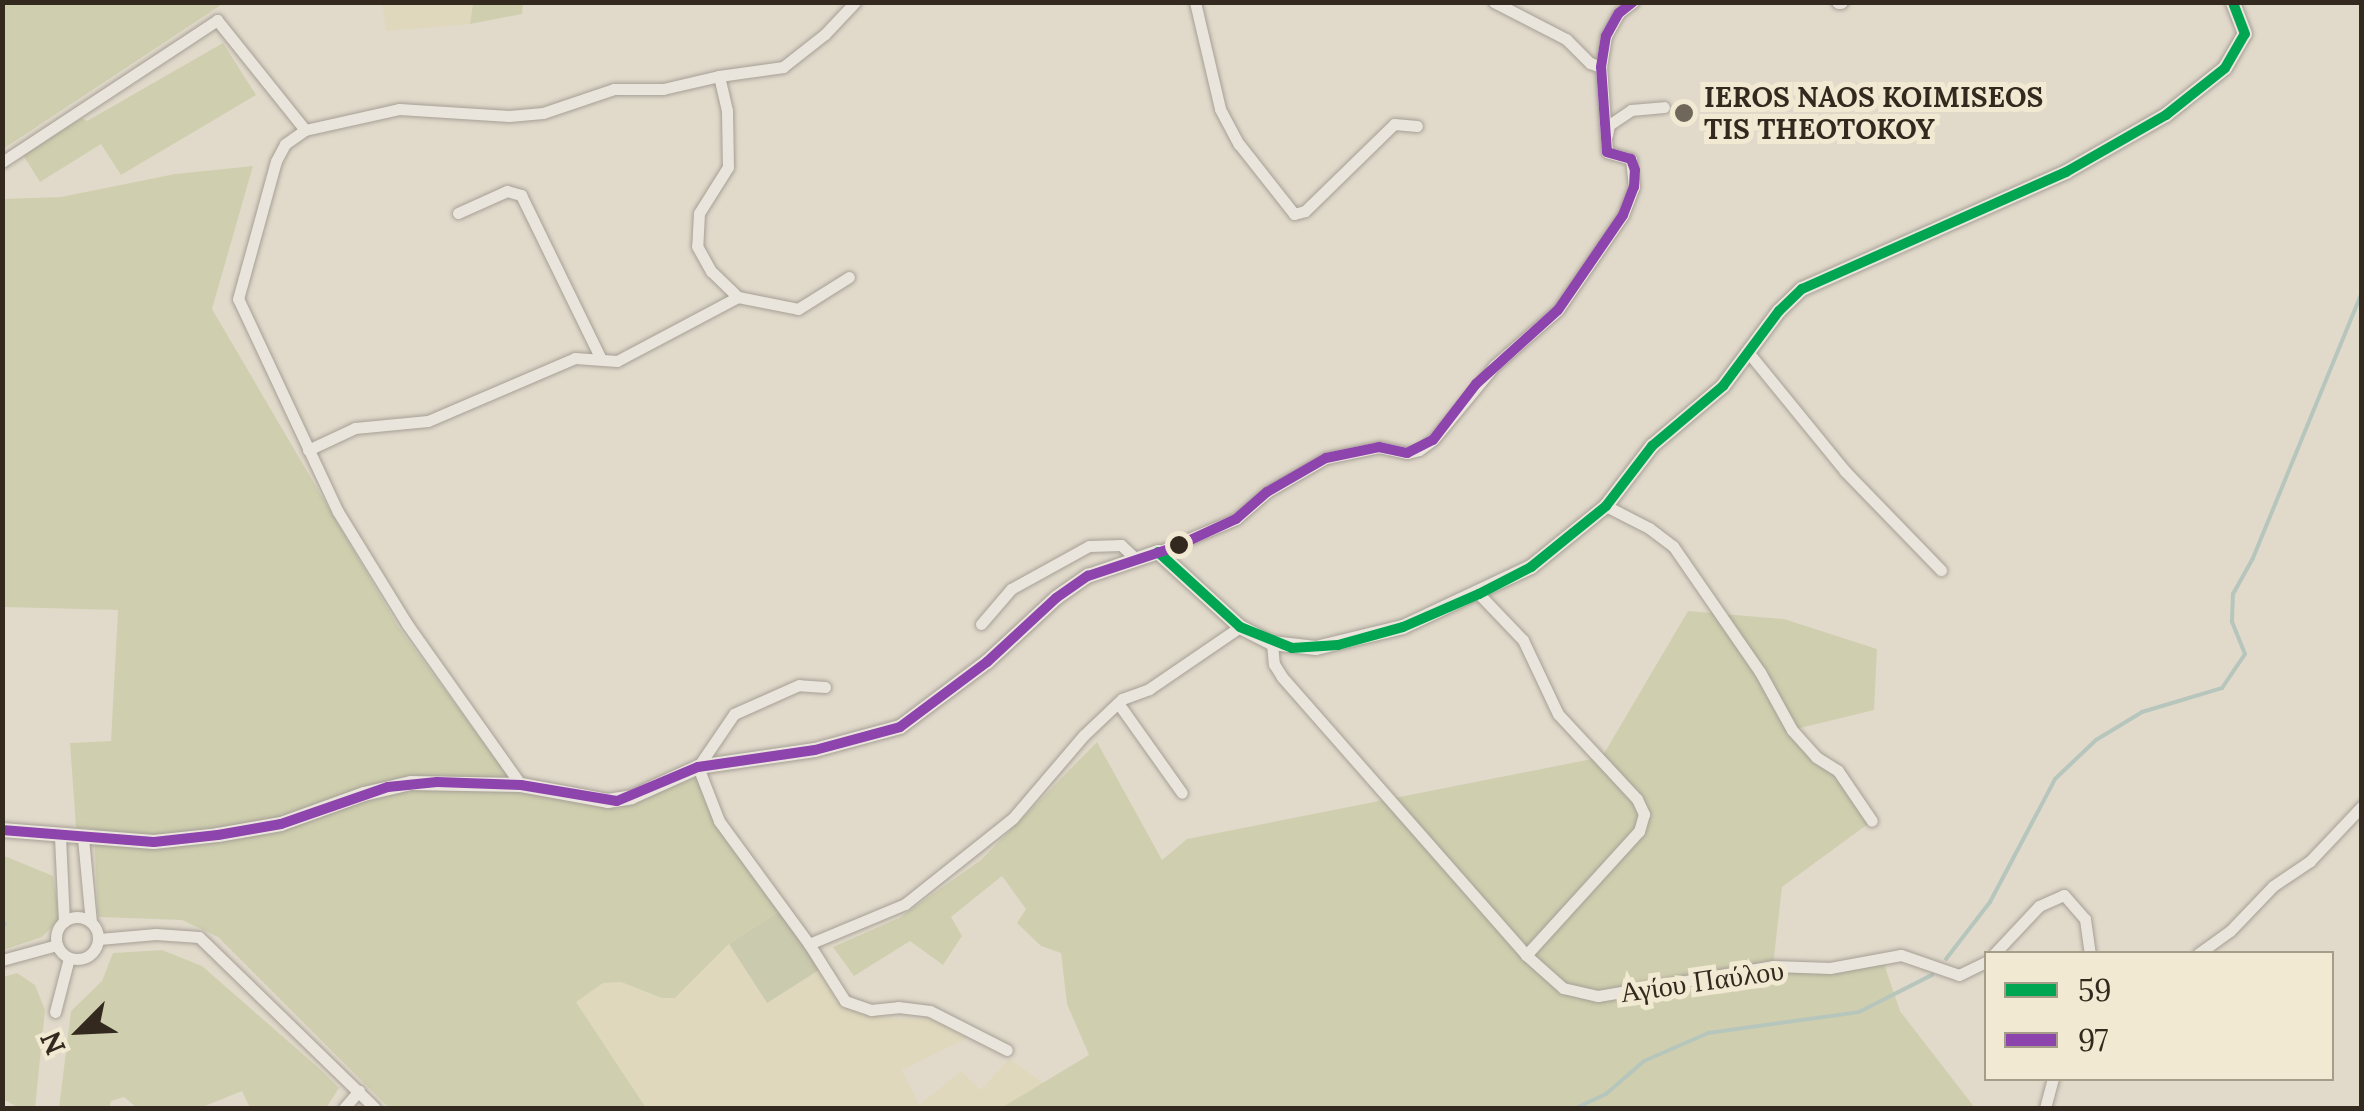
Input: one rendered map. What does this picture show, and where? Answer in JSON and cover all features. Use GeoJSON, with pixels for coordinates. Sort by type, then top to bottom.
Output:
{"type":"FeatureCollection","features":[{"type":"Feature","properties":{"kind":"street"},"geometry":{"type":"LineString","coordinates":[[520,786],[407,624],[338,512],[238,299],[276,161],[285,144],[305,130],[399,110],[543,114],[614,89],[664,89],[783,67],[826,34],[855,2]]}},
{"type":"Feature","properties":{"kind":"street"},"geometry":{"type":"LineString","coordinates":[[1195,2],[1220,109],[1239,144],[1294,214],[1306,212],[1394,124],[1417,126]]}},
{"type":"Feature","properties":{"kind":"street"},"geometry":{"type":"LineString","coordinates":[[1494,2],[1566,39],[1590,63],[1601,67]]}},
{"type":"Feature","properties":{"kind":"street"},"geometry":{"type":"LineString","coordinates":[[2,830],[154,842],[218,836],[282,824],[364,794],[410,783],[520,786],[617,800],[698,767],[815,750],[900,727],[987,662],[1056,598],[1088,576],[1236,519],[1308,465],[1344,452],[1380,447],[1407,453],[1434,440],[1485,375],[1558,310],[1623,215],[1634,187],[1635,170],[1632,160],[1614,157],[1605,144],[1601,67],[1606,36],[1619,13],[1632,2]]}},
{"type":"Feature","properties":{"kind":"street"},"geometry":{"type":"LineString","coordinates":[[1158,552],[1240,626],[1272,643],[1292,648],[1338,645],[1403,627],[1480,594],[1531,566],[1606,506],[1652,446],[1715,394],[1779,311],[1802,290],[2066,172],[2166,115],[2225,68],[2245,34],[2232,2]]}},
{"type":"Feature","properties":{"kind":"street"},"geometry":{"type":"LineString","coordinates":[[2,162],[217,20],[305,130]]}},
{"type":"Feature","properties":{"kind":"street"},"geometry":{"type":"LineString","coordinates":[[719,76],[726,111],[728,168],[700,213],[698,246],[711,271],[738,297],[798,309],[849,277]]}},
{"type":"Feature","properties":{"kind":"street"},"geometry":{"type":"LineString","coordinates":[[1605,144],[1609,125],[1630,110],[1664,107]]}},
{"type":"Feature","properties":{"kind":"street"},"geometry":{"type":"LineString","coordinates":[[458,213],[506,191],[521,195],[600,359]]}},
{"type":"Feature","properties":{"kind":"street"},"geometry":{"type":"LineString","coordinates":[[308,450],[355,428],[428,421],[575,358],[617,361],[738,297]]}},
{"type":"Feature","properties":{"kind":"street"},"geometry":{"type":"LineString","coordinates":[[1748,352],[1845,471],[1941,570]]}},
{"type":"Feature","properties":{"kind":"street"},"geometry":{"type":"LineString","coordinates":[[1606,506],[1649,528],[1673,546],[1760,672],[1792,730],[1816,756],[1838,771],[1872,820]]}},
{"type":"Feature","properties":{"kind":"street"},"geometry":{"type":"LineString","coordinates":[[981,624],[1011,589],[1089,546],[1121,545],[1134,558]]}},
{"type":"Feature","properties":{"kind":"street"},"geometry":{"type":"LineString","coordinates":[[1480,594],[1522,640],[1558,714],[1637,799],[1644,814],[1639,831],[1526,955]]}},
{"type":"Feature","properties":{"kind":"street"},"geometry":{"type":"LineString","coordinates":[[810,944],[904,904],[949,871],[1013,818],[1084,735],[1118,703],[1148,689],[1240,626]]}},
{"type":"Feature","properties":{"kind":"street","name":"Αγίου Παύλου"},"geometry":{"type":"LineString","coordinates":[[1272,643],[1274,664],[1282,678],[1526,955],[1563,988],[1598,996],[1773,966],[1830,968],[1902,955],[1959,975],[1984,963]]}},
{"type":"Feature","properties":{"kind":"street"},"geometry":{"type":"LineString","coordinates":[[698,767],[734,714],[747,705],[798,685],[825,688]]}},
{"type":"Feature","properties":{"kind":"street"},"geometry":{"type":"LineString","coordinates":[[1118,703],[1182,793]]}},
{"type":"Feature","properties":{"kind":"street"},"geometry":{"type":"LineString","coordinates":[[698,767],[718,821],[810,944],[845,1001],[871,1010],[898,1007],[930,1011],[1007,1050]]}},
{"type":"Feature","properties":{"kind":"street"},"geometry":{"type":"LineString","coordinates":[[2202,951],[2230,931],[2274,886],[2310,861],[2362,806]]}},
{"type":"Feature","properties":{"kind":"street"},"geometry":{"type":"LineString","coordinates":[[60,837],[64,922],[56,935],[57,945],[68,958]]}},
{"type":"Feature","properties":{"kind":"street"},"geometry":{"type":"LineString","coordinates":[[83,838],[91,922],[99,938]]}},
{"type":"Feature","properties":{"kind":"street"},"geometry":{"type":"LineString","coordinates":[[1997,951],[2039,906],[2064,895],[2085,919],[2090,951]]}},
{"type":"Feature","properties":{"kind":"street"},"geometry":{"type":"LineString","coordinates":[[64,922],[80,917],[91,922]]}},
{"type":"Feature","properties":{"kind":"street"},"geometry":{"type":"LineString","coordinates":[[99,938],[156,934],[198,937],[374,1108]]}},
{"type":"Feature","properties":{"kind":"street"},"geometry":{"type":"LineString","coordinates":[[68,958],[89,956],[99,938]]}},
{"type":"Feature","properties":{"kind":"street"},"geometry":{"type":"LineString","coordinates":[[2,960],[57,945]]}},
{"type":"Feature","properties":{"kind":"street"},"geometry":{"type":"LineString","coordinates":[[55,1012],[68,958]]}},
{"type":"Feature","properties":{"kind":"street"},"geometry":{"type":"LineString","coordinates":[[2045,1108],[2052,1081]]}},
{"type":"Feature","properties":{"kind":"street"},"geometry":{"type":"LineString","coordinates":[[344,1108],[359,1091]]}},
{"type":"Feature","properties":{"kind":"shaded area"},"geometry":{"type":"Polygon","coordinates":[[[382,3],[473,3],[470,24],[386,31],[382,3]]]}},
{"type":"Feature","properties":{"kind":"shaded area"},"geometry":{"type":"Polygon","coordinates":[[[729,944],[767,1003],[819,970],[836,1001],[851,1009],[887,1018],[931,1019],[967,1038],[902,1070],[919,1105],[961,1071],[981,1090],[1009,1059],[1044,1083],[1001,1108],[646,1108],[576,1002],[603,983],[621,982],[662,998],[675,998],[729,944]]]}},
{"type":"Feature","properties":{"kind":"green space"},"geometry":{"type":"Polygon","coordinates":[[[3,2],[224,2],[224,3],[3,149],[3,2]]]}},
{"type":"Feature","properties":{"kind":"green space"},"geometry":{"type":"Polygon","coordinates":[[[473,3],[523,3],[522,14],[470,24],[473,3]]]}},
{"type":"Feature","properties":{"kind":"green space"},"geometry":{"type":"Polygon","coordinates":[[[223,43],[256,95],[121,175],[101,144],[40,182],[23,155],[82,118],[87,121],[223,43]]]}},
{"type":"Feature","properties":{"kind":"green space"},"geometry":{"type":"Polygon","coordinates":[[[253,166],[212,309],[399,628],[520,792],[617,809],[697,777],[781,910],[729,944],[675,998],[662,998],[621,982],[603,983],[576,1002],[646,1108],[389,1108],[218,937],[182,920],[98,917],[94,829],[76,828],[70,743],[111,741],[118,610],[3,607],[2,199],[61,197],[175,174],[253,166]]]}},
{"type":"Feature","properties":{"kind":"green space"},"geometry":{"type":"Polygon","coordinates":[[[1688,611],[1784,619],[1877,649],[1874,710],[1792,730],[1838,771],[1872,821],[1782,887],[1773,966],[1830,968],[1882,958],[1900,1011],[1975,1108],[1001,1108],[1089,1055],[1067,1004],[1061,953],[1041,946],[1017,923],[1026,909],[1002,876],[951,917],[962,936],[943,965],[910,941],[854,976],[833,947],[899,918],[981,860],[1097,742],[1162,860],[1187,839],[1602,757],[1688,611]]]}},
{"type":"Feature","properties":{"kind":"green space"},"geometry":{"type":"Polygon","coordinates":[[[2,855],[53,876],[60,919],[42,937],[3,950],[2,855]]]}},
{"type":"Feature","properties":{"kind":"green space"},"geometry":{"type":"Polygon","coordinates":[[[781,910],[819,970],[767,1003],[729,944],[781,910]]]}},
{"type":"Feature","properties":{"kind":"green space"},"geometry":{"type":"Polygon","coordinates":[[[162,950],[202,966],[321,1070],[339,1088],[326,1108],[250,1108],[242,1091],[200,1108],[137,1108],[124,1097],[111,1101],[109,1108],[59,1108],[71,1011],[102,981],[113,953],[162,950]]]}},
{"type":"Feature","properties":{"kind":"green space"},"geometry":{"type":"Polygon","coordinates":[[[17,973],[35,985],[45,1010],[35,1108],[19,1108],[3,1099],[3,977],[17,973]]]}},
{"type":"Feature","properties":{"kind":"waterway"},"geometry":{"type":"LineString","coordinates":[[1946,959],[1990,902],[2055,779],[2096,740],[2142,712],[2222,688],[2245,654],[2232,621],[2233,594],[2253,558],[2362,292]]}},
{"type":"Feature","properties":{"kind":"waterway"},"geometry":{"type":"LineString","coordinates":[[1576,1108],[1606,1094],[1644,1061],[1708,1033],[1859,1012],[1932,975]]}},
{"type":"Feature","properties":{"kind":"transit line","name":"97"},"geometry":{"type":"LineString","coordinates":[[2,830],[154,842],[218,835],[281,824],[388,787],[437,782],[521,785],[617,801],[698,767],[815,750],[900,727],[987,662],[1056,598],[1088,576],[1175,547],[1236,519],[1267,492],[1326,458],[1379,447],[1407,453],[1433,440],[1476,384],[1558,310],[1623,215],[1634,187],[1635,170],[1631,159],[1607,152],[1601,67],[1606,36],[1619,13],[1633,2]]}},
{"type":"Feature","properties":{"kind":"transit line","name":"59"},"geometry":{"type":"LineString","coordinates":[[1158,552],[1240,627],[1292,648],[1338,645],[1403,627],[1479,594],[1531,567],[1606,506],[1652,446],[1723,386],[1779,311],[1802,289],[2066,172],[2166,115],[2225,68],[2245,34],[2233,2]]}},
{"type":"Feature","properties":{"kind":"place","name":"IEROS NAOS KOIMISEOS TIS THEOTOKOY"},"geometry":{"type":"Point","coordinates":[1684,113]}}]}
